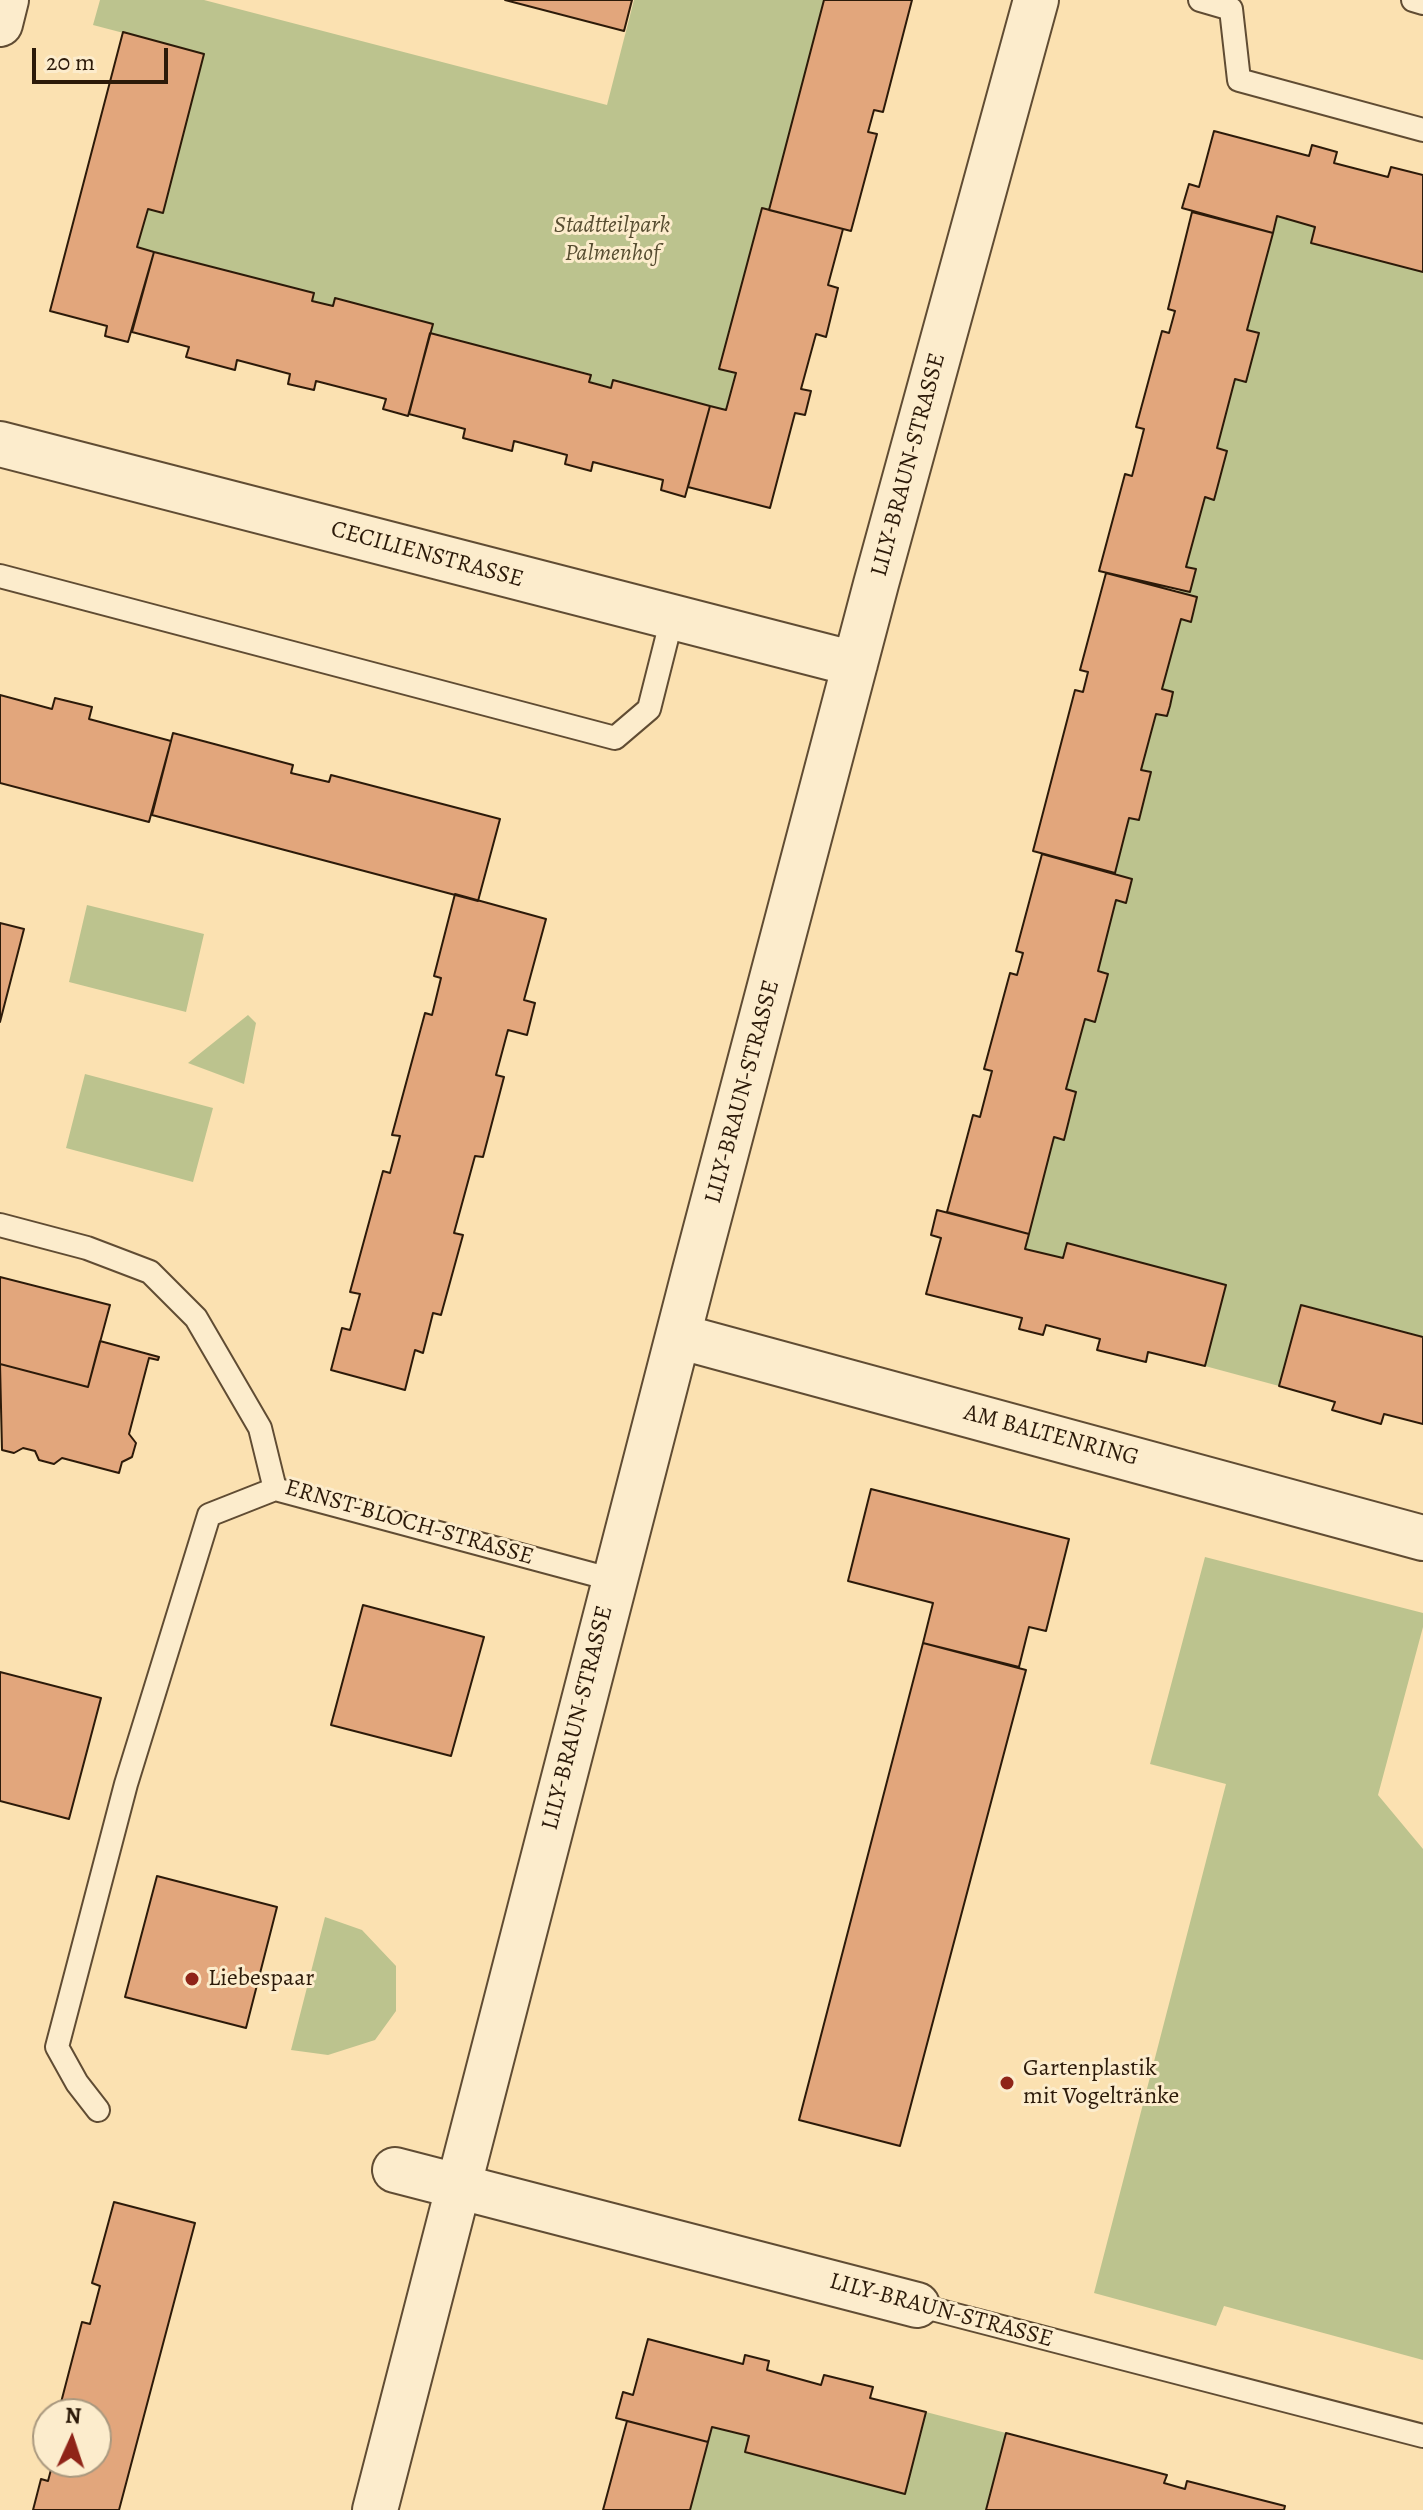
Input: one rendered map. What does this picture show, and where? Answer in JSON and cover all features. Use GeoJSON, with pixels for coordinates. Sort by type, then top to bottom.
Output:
{"type":"FeatureCollection","features":[{"type":"Feature","properties":{"kind":"street"},"geometry":{"type":"LineString","coordinates":[[0,24],[6,0]]}},
{"type":"Feature","properties":{"kind":"street","name":"LILY-BRAUN-STRASSE"},"geometry":{"type":"LineString","coordinates":[[375,2510],[678,1336],[855,664],[1036,0]]}},
{"type":"Feature","properties":{"kind":"street","name":"CECILIENSTRASSE"},"geometry":{"type":"LineString","coordinates":[[0,444],[855,664]]}},
{"type":"Feature","properties":{"kind":"street","name":"AM BALTENRING"},"geometry":{"type":"LineString","coordinates":[[678,1336],[1423,1538]]}},
{"type":"Feature","properties":{"kind":"street"},"geometry":{"type":"LineString","coordinates":[[395,2170],[459,2186]]}},
{"type":"Feature","properties":{"kind":"street","name":"LILY-BRAUN-STRASSE"},"geometry":{"type":"LineString","coordinates":[[459,2186],[917,2305]]}},
{"type":"Feature","properties":{"kind":"lane"},"geometry":{"type":"LineString","coordinates":[[1200,0],[1236,4],[1239,80],[1423,130]]}},
{"type":"Feature","properties":{"kind":"lane"},"geometry":{"type":"LineString","coordinates":[[1413,0],[1423,3]]}},
{"type":"Feature","properties":{"kind":"lane"},"geometry":{"type":"LineString","coordinates":[[0,576],[615,738],[649,709],[672,618]]}},
{"type":"Feature","properties":{"kind":"lane","name":"ERNST-BLOCH-STRASSE"},"geometry":{"type":"LineString","coordinates":[[0,1225],[87,1248],[150,1272],[196,1318],[260,1428],[275,1489],[614,1580]]}},
{"type":"Feature","properties":{"kind":"lane"},"geometry":{"type":"LineString","coordinates":[[98,2110],[77,2083],[57,2047],[126,1784],[209,1515],[275,1489]]}},
{"type":"Feature","properties":{"kind":"lane","name":"LILY-BRAUN-STRASSE"},"geometry":{"type":"LineString","coordinates":[[917,2305],[1423,2436]]}},
{"type":"Feature","properties":{"kind":"green space","name":"Stadtteilpark Palmenhof"},"geometry":{"type":"Polygon","coordinates":[[[100,0],[204,0],[607,105],[634,0],[824,0],[769,210],[762,208],[719,369],[736,373],[726,410],[613,380],[611,388],[589,382],[591,374],[430,333],[432,324],[336,298],[333,306],[312,301],[313,293],[137,247],[148,209],[163,212],[204,54],[93,25],[100,0]]]}},
{"type":"Feature","properties":{"kind":"green space"},"geometry":{"type":"Polygon","coordinates":[[[1277,216],[1315,227],[1311,243],[1423,272],[1423,1337],[1301,1305],[1279,1386],[1205,1366],[1226,1286],[1067,1244],[1063,1258],[1025,1249],[1054,1137],[1064,1140],[1076,1092],[1066,1089],[1085,1019],[1095,1021],[1098,971],[1116,900],[1126,903],[1132,880],[1115,873],[1129,818],[1139,820],[1151,772],[1141,770],[1156,714],[1167,716],[1170,706],[1173,693],[1162,689],[1181,619],[1191,622],[1197,597],[1179,592],[1190,592],[1196,570],[1186,567],[1205,497],[1214,499],[1227,452],[1217,448],[1277,216]]]}},
{"type":"Feature","properties":{"kind":"green space"},"geometry":{"type":"Polygon","coordinates":[[[87,905],[204,934],[186,1012],[69,982],[87,905]]]}},
{"type":"Feature","properties":{"kind":"green space"},"geometry":{"type":"Polygon","coordinates":[[[248,1015],[256,1023],[244,1084],[188,1063],[248,1015]]]}},
{"type":"Feature","properties":{"kind":"green space"},"geometry":{"type":"Polygon","coordinates":[[[85,1074],[213,1108],[193,1182],[66,1148],[85,1074]]]}},
{"type":"Feature","properties":{"kind":"green space"},"geometry":{"type":"Polygon","coordinates":[[[1205,1557],[1423,1613],[1423,1627],[1378,1795],[1423,1849],[1423,2360],[1224,2306],[1216,2326],[1094,2293],[1226,1784],[1150,1764],[1205,1557]]]}},
{"type":"Feature","properties":{"kind":"green space"},"geometry":{"type":"Polygon","coordinates":[[[325,1917],[362,1930],[396,1966],[396,2011],[375,2040],[328,2055],[291,2050],[325,1917]]]}},
{"type":"Feature","properties":{"kind":"green space"},"geometry":{"type":"Polygon","coordinates":[[[926,2412],[1006,2433],[986,2510],[690,2510],[712,2427],[749,2436],[745,2452],[905,2493],[926,2412]]]}},
{"type":"Feature","properties":{"kind":"building"},"geometry":{"type":"Polygon","coordinates":[[[505,0],[632,0],[624,31],[505,0]]]}},
{"type":"Feature","properties":{"kind":"building"},"geometry":{"type":"Polygon","coordinates":[[[824,0],[912,0],[883,112],[874,110],[868,132],[877,134],[851,231],[769,210],[824,0]]]}},
{"type":"Feature","properties":{"kind":"building"},"geometry":{"type":"Polygon","coordinates":[[[123,32],[204,54],[163,213],[148,209],[137,247],[154,252],[128,342],[105,336],[107,326],[50,311],[123,32]]]}},
{"type":"Feature","properties":{"kind":"building"},"geometry":{"type":"Polygon","coordinates":[[[1214,131],[1309,156],[1312,145],[1337,152],[1334,163],[1388,177],[1391,167],[1423,175],[1423,272],[1311,243],[1315,227],[1277,216],[1273,233],[1182,208],[1189,184],[1199,187],[1214,131]]]}},
{"type":"Feature","properties":{"kind":"building"},"geometry":{"type":"Polygon","coordinates":[[[762,208],[843,229],[828,285],[838,288],[826,337],[816,334],[801,389],[811,391],[805,415],[795,413],[770,508],[688,487],[710,406],[726,410],[736,373],[719,369],[762,208]]]}},
{"type":"Feature","properties":{"kind":"building"},"geometry":{"type":"Polygon","coordinates":[[[1192,212],[1273,233],[1247,330],[1259,333],[1246,382],[1235,379],[1217,448],[1227,451],[1214,500],[1205,497],[1186,567],[1196,569],[1190,592],[1099,571],[1125,474],[1132,476],[1144,429],[1136,427],[1162,331],[1169,333],[1175,311],[1168,309],[1192,212]]]}},
{"type":"Feature","properties":{"kind":"building"},"geometry":{"type":"Polygon","coordinates":[[[154,252],[314,293],[312,301],[333,306],[335,298],[433,324],[408,416],[383,409],[386,399],[316,381],[314,390],[288,384],[290,374],[237,360],[235,370],[186,357],[189,347],[132,332],[154,252]]]}},
{"type":"Feature","properties":{"kind":"building"},"geometry":{"type":"Polygon","coordinates":[[[430,333],[591,375],[589,382],[611,388],[613,380],[710,406],[685,497],[661,490],[663,480],[593,462],[591,471],[565,464],[567,455],[514,441],[512,451],[463,438],[465,429],[409,414],[430,333]]]}},
{"type":"Feature","properties":{"kind":"building"},"geometry":{"type":"Polygon","coordinates":[[[1106,573],[1197,597],[1191,622],[1181,619],[1162,689],[1173,692],[1170,706],[1167,716],[1156,714],[1141,770],[1151,772],[1139,820],[1129,818],[1115,873],[1033,851],[1075,690],[1083,692],[1088,672],[1080,670],[1106,573]]]}},
{"type":"Feature","properties":{"kind":"building"},"geometry":{"type":"Polygon","coordinates":[[[0,695],[52,709],[55,698],[92,707],[89,719],[171,741],[149,822],[0,783],[0,695]]]}},
{"type":"Feature","properties":{"kind":"building"},"geometry":{"type":"Polygon","coordinates":[[[173,733],[293,765],[291,773],[329,782],[331,775],[500,819],[478,901],[152,815],[173,733]]]}},
{"type":"Feature","properties":{"kind":"building"},"geometry":{"type":"Polygon","coordinates":[[[1042,854],[1132,879],[1126,903],[1116,900],[1098,971],[1108,974],[1095,1022],[1085,1019],[1066,1089],[1076,1092],[1064,1140],[1054,1137],[1029,1234],[947,1212],[973,1115],[980,1117],[992,1071],[984,1069],[1010,973],[1017,975],[1023,953],[1016,951],[1042,854]]]}},
{"type":"Feature","properties":{"kind":"building"},"geometry":{"type":"Polygon","coordinates":[[[455,894],[546,919],[524,1000],[535,1003],[527,1035],[508,1030],[496,1075],[504,1077],[483,1157],[475,1156],[454,1233],[463,1235],[441,1315],[433,1313],[423,1353],[415,1350],[405,1390],[331,1370],[342,1328],[350,1330],[360,1294],[350,1292],[383,1171],[390,1173],[400,1136],[392,1135],[425,1013],[432,1015],[441,978],[434,976],[455,894]]]}},
{"type":"Feature","properties":{"kind":"building"},"geometry":{"type":"Polygon","coordinates":[[[0,923],[24,929],[0,1022],[0,923]]]}},
{"type":"Feature","properties":{"kind":"building"},"geometry":{"type":"Polygon","coordinates":[[[937,1210],[1029,1234],[1025,1249],[1063,1258],[1067,1243],[1226,1285],[1205,1366],[1148,1352],[1146,1362],[1097,1350],[1100,1339],[1046,1325],[1043,1335],[1019,1329],[1022,1318],[926,1294],[941,1238],[931,1235],[937,1210]]]}},
{"type":"Feature","properties":{"kind":"building"},"geometry":{"type":"Polygon","coordinates":[[[0,1277],[110,1305],[88,1387],[0,1364],[0,1277]]]}},
{"type":"Feature","properties":{"kind":"building"},"geometry":{"type":"Polygon","coordinates":[[[1301,1305],[1423,1337],[1423,1424],[1384,1414],[1381,1424],[1332,1410],[1335,1402],[1279,1386],[1301,1305]]]}},
{"type":"Feature","properties":{"kind":"building"},"geometry":{"type":"Polygon","coordinates":[[[100,1341],[159,1357],[158,1360],[149,1358],[129,1434],[136,1443],[132,1457],[122,1462],[119,1473],[62,1458],[54,1464],[39,1460],[35,1451],[23,1448],[14,1453],[2,1450],[0,1364],[88,1387],[100,1341]]]}},
{"type":"Feature","properties":{"kind":"building"},"geometry":{"type":"Polygon","coordinates":[[[871,1489],[1069,1539],[1046,1631],[1029,1627],[1019,1667],[923,1643],[933,1603],[848,1581],[871,1489]]]}},
{"type":"Feature","properties":{"kind":"building"},"geometry":{"type":"Polygon","coordinates":[[[363,1605],[484,1637],[451,1756],[331,1725],[363,1605]]]}},
{"type":"Feature","properties":{"kind":"building"},"geometry":{"type":"Polygon","coordinates":[[[923,1643],[1026,1670],[900,2146],[799,2120],[923,1643]]]}},
{"type":"Feature","properties":{"kind":"building"},"geometry":{"type":"Polygon","coordinates":[[[0,1672],[101,1698],[69,1819],[0,1801],[0,1672]]]}},
{"type":"Feature","properties":{"kind":"building"},"geometry":{"type":"Polygon","coordinates":[[[157,1876],[277,1907],[246,2028],[125,1997],[157,1876]]]}},
{"type":"Feature","properties":{"kind":"building"},"geometry":{"type":"Polygon","coordinates":[[[114,2202],[195,2223],[119,2510],[33,2510],[41,2479],[112,2478],[112,2398],[62,2398],[82,2322],[90,2324],[100,2286],[92,2283],[114,2202]]]}},
{"type":"Feature","properties":{"kind":"building"},"geometry":{"type":"Polygon","coordinates":[[[648,2339],[743,2364],[745,2355],[769,2361],[767,2370],[821,2385],[824,2375],[873,2387],[870,2398],[926,2412],[905,2494],[745,2452],[749,2436],[712,2427],[708,2442],[616,2418],[623,2392],[633,2395],[648,2339]]]}},
{"type":"Feature","properties":{"kind":"building"},"geometry":{"type":"Polygon","coordinates":[[[627,2421],[708,2442],[690,2510],[603,2510],[627,2421]]]}},
{"type":"Feature","properties":{"kind":"building"},"geometry":{"type":"Polygon","coordinates":[[[1006,2433],[1167,2475],[1164,2483],[1185,2489],[1187,2481],[1285,2506],[1284,2510],[986,2510],[1006,2433]]]}},
{"type":"Feature","properties":{"kind":"place","name":"Liebespaar"},"geometry":{"type":"Point","coordinates":[192,1979]}},
{"type":"Feature","properties":{"kind":"place","name":"Gartenplastik mit Vogeltränke"},"geometry":{"type":"Point","coordinates":[1007,2083]}}]}
